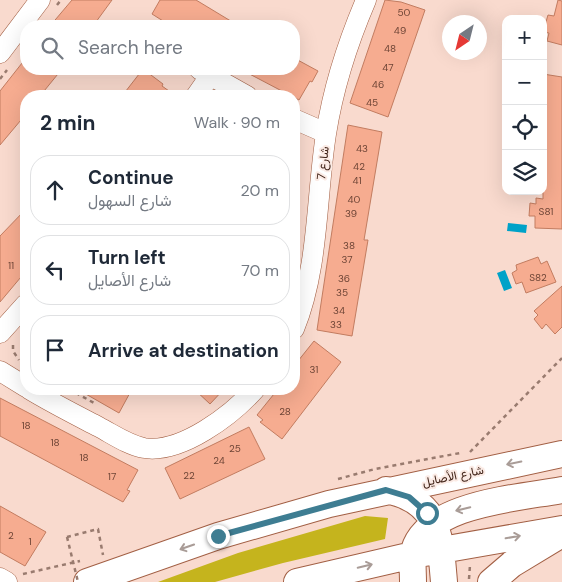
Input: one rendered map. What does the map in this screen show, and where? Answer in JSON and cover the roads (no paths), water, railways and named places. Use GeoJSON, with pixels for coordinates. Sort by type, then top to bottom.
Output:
{"type":"FeatureCollection","features":[{"type":"Feature","properties":{"kind":"main road","name":"شارع الأصايل"},"geometry":{"type":"LineString","coordinates":[[98,578],[246,528],[386,490],[562,454]]}},
{"type":"Feature","properties":{"kind":"main road"},"geometry":{"type":"LineString","coordinates":[[386,490],[398,492],[414,501],[427,513],[434,523],[440,536],[444,582]]}},
{"type":"Feature","properties":{"kind":"main road"},"geometry":{"type":"LineString","coordinates":[[414,582],[413,555],[418,543],[434,523],[457,510],[562,490]]}},
{"type":"Feature","properties":{"kind":"main road"},"geometry":{"type":"LineString","coordinates":[[316,580],[413,555],[562,529]]}},
{"type":"Feature","properties":{"kind":"main road"},"geometry":{"type":"LineString","coordinates":[[491,582],[512,564],[562,534]]}},
{"type":"Feature","properties":{"kind":"street"},"geometry":{"type":"LineString","coordinates":[[25,20],[40,0]]}},
{"type":"Feature","properties":{"kind":"street","name":"شارع 7"},"geometry":{"type":"LineString","coordinates":[[300,311],[310,272],[326,133],[340,74],[366,0]]}},
{"type":"Feature","properties":{"kind":"street"},"geometry":{"type":"LineString","coordinates":[[0,52],[20,26]]}},
{"type":"Feature","properties":{"kind":"street"},"geometry":{"type":"LineString","coordinates":[[198,90],[204,75]]}},
{"type":"Feature","properties":{"kind":"street"},"geometry":{"type":"LineString","coordinates":[[210,75],[236,90]]}},
{"type":"Feature","properties":{"kind":"street"},"geometry":{"type":"LineString","coordinates":[[300,122],[326,133]]}},
{"type":"Feature","properties":{"kind":"street"},"geometry":{"type":"LineString","coordinates":[[8,336],[20,315]]}},
{"type":"Feature","properties":{"kind":"street"},"geometry":{"type":"LineString","coordinates":[[0,371],[20,383]]}},
{"type":"Feature","properties":{"kind":"street"},"geometry":{"type":"LineString","coordinates":[[41,395],[126,441],[146,448],[172,445],[199,433],[224,418],[249,395]]}},
{"type":"Feature","properties":{"kind":"street"},"geometry":{"type":"LineString","coordinates":[[0,578],[7,582]]}},
{"type":"Feature","properties":{"kind":"water"},"geometry":{"type":"Polygon","coordinates":[[[508,223],[527,225],[526,233],[507,231],[508,223]]]}},
{"type":"Feature","properties":{"kind":"water"},"geometry":{"type":"Polygon","coordinates":[[[505,270],[512,288],[504,291],[497,273],[505,270]]]}}]}
